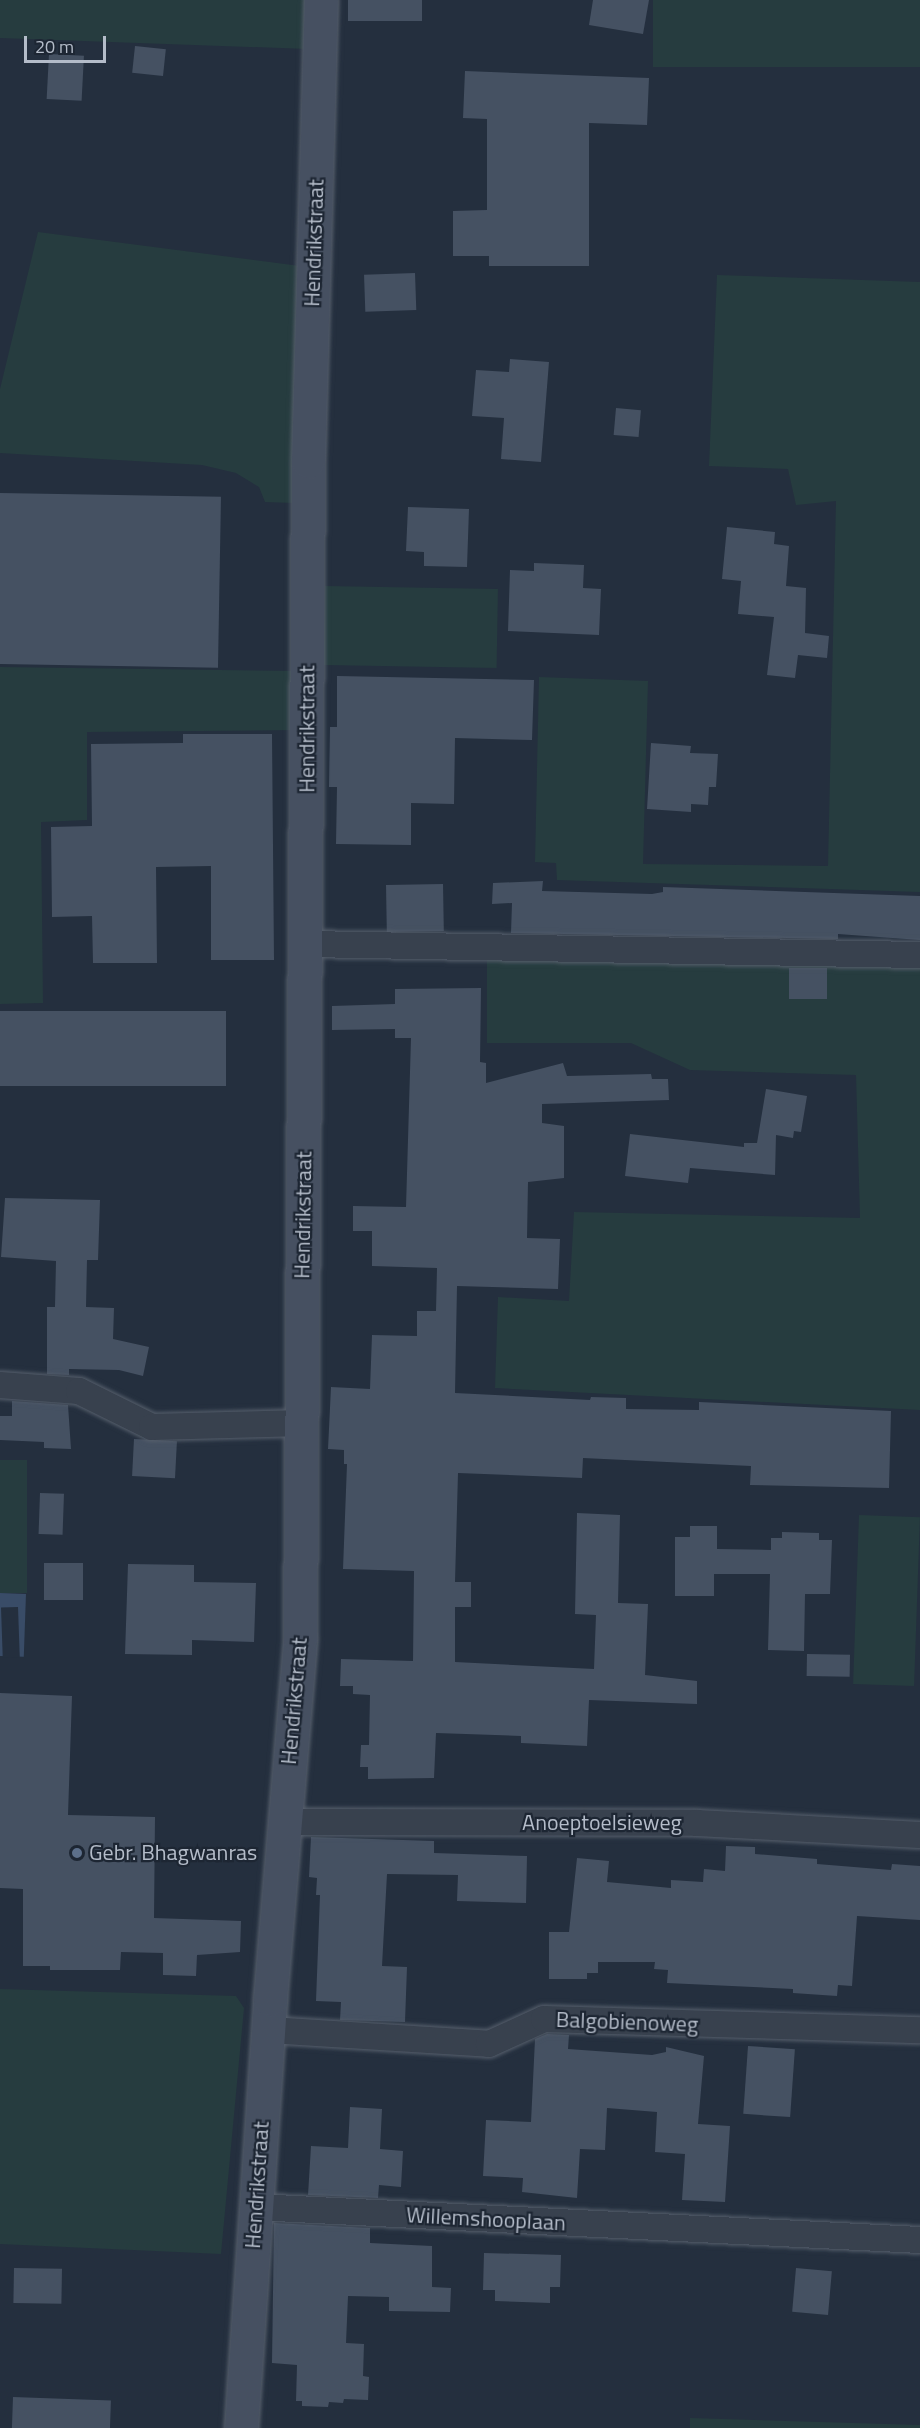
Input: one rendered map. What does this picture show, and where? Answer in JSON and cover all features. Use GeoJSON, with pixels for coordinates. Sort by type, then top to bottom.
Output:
{"type":"FeatureCollection","features":[{"type":"Feature","properties":{"kind":"street","name":"Hendrikstraat"},"geometry":{"type":"LineString","coordinates":[[241,2428],[268,2030],[300,1639],[304,1423],[308,461],[321,0]]}},
{"type":"Feature","properties":{"kind":"street"},"geometry":{"type":"LineString","coordinates":[[307,944],[920,956]]}},
{"type":"Feature","properties":{"kind":"street"},"geometry":{"type":"LineString","coordinates":[[0,1385],[79,1391],[152,1426],[304,1423]]}},
{"type":"Feature","properties":{"kind":"street","name":"Anoeptoelsieweg"},"geometry":{"type":"LineString","coordinates":[[284,1822],[696,1823],[920,1835]]}},
{"type":"Feature","properties":{"kind":"street","name":"Balgobienoweg"},"geometry":{"type":"LineString","coordinates":[[268,2030],[489,2044],[544,2019],[920,2030]]}},
{"type":"Feature","properties":{"kind":"street","name":"Willemshooplaan"},"geometry":{"type":"LineString","coordinates":[[255,2207],[920,2240]]}},
{"type":"Feature","properties":{"kind":"green space"},"geometry":{"type":"Polygon","coordinates":[[[0,0],[309,0],[308,49],[0,38],[0,0]]]}},
{"type":"Feature","properties":{"kind":"green space"},"geometry":{"type":"Polygon","coordinates":[[[653,0],[920,0],[920,67],[653,67],[653,0]]]}},
{"type":"Feature","properties":{"kind":"green space"},"geometry":{"type":"Polygon","coordinates":[[[38,232],[300,266],[295,503],[265,502],[259,487],[236,473],[202,465],[0,453],[0,389],[38,232]]]}},
{"type":"Feature","properties":{"kind":"green space"},"geometry":{"type":"Polygon","coordinates":[[[717,275],[920,282],[920,892],[557,880],[556,863],[535,862],[539,677],[648,681],[643,864],[828,866],[836,501],[796,505],[788,469],[709,466],[717,275]]]}},
{"type":"Feature","properties":{"kind":"green space"},"geometry":{"type":"Polygon","coordinates":[[[325,586],[498,589],[497,668],[324,665],[325,586]]]}},
{"type":"Feature","properties":{"kind":"green space"},"geometry":{"type":"Polygon","coordinates":[[[0,667],[297,671],[297,730],[87,732],[87,820],[41,822],[43,1003],[0,1004],[0,667]]]}},
{"type":"Feature","properties":{"kind":"green space"},"geometry":{"type":"Polygon","coordinates":[[[487,957],[920,967],[920,1410],[495,1388],[498,1297],[569,1301],[574,1212],[860,1218],[856,1075],[690,1070],[631,1043],[487,1043],[487,957]]]}},
{"type":"Feature","properties":{"kind":"green space"},"geometry":{"type":"Polygon","coordinates":[[[0,1460],[27,1460],[27,1593],[0,1593],[0,1460]]]}},
{"type":"Feature","properties":{"kind":"green space"},"geometry":{"type":"Polygon","coordinates":[[[859,1515],[920,1517],[914,1686],[853,1684],[859,1515]]]}},
{"type":"Feature","properties":{"kind":"green space"},"geometry":{"type":"Polygon","coordinates":[[[0,1989],[236,1996],[244,2008],[221,2254],[0,2244],[0,1989]]]}},
{"type":"Feature","properties":{"kind":"green space"},"geometry":{"type":"Polygon","coordinates":[[[690,2418],[920,2425],[920,2428],[690,2428],[690,2418]]]}},
{"type":"Feature","properties":{"kind":"water"},"geometry":{"type":"Polygon","coordinates":[[[0,1593],[26,1594],[24,1657],[0,1656],[0,1593]]]}},
{"type":"Feature","properties":{"kind":"pier"},"geometry":{"type":"Polygon","coordinates":[[[18,1607],[20,1657],[3,1658],[1,1608],[18,1607]]]}},
{"type":"Feature","properties":{"kind":"building"},"geometry":{"type":"Polygon","coordinates":[[[348,0],[422,0],[422,21],[348,21],[348,0]]]}},
{"type":"Feature","properties":{"kind":"building"},"geometry":{"type":"Polygon","coordinates":[[[593,0],[649,0],[643,34],[589,25],[593,0]]]}},
{"type":"Feature","properties":{"kind":"building"},"geometry":{"type":"Polygon","coordinates":[[[135,46],[166,49],[163,76],[132,73],[135,46]]]}},
{"type":"Feature","properties":{"kind":"building"},"geometry":{"type":"Polygon","coordinates":[[[49,54],[84,56],[82,101],[47,99],[49,54]]]}},
{"type":"Feature","properties":{"kind":"building"},"geometry":{"type":"Polygon","coordinates":[[[465,71],[649,78],[647,125],[589,123],[589,266],[489,266],[489,256],[453,256],[453,211],[487,210],[487,119],[463,118],[465,71]]]}},
{"type":"Feature","properties":{"kind":"building"},"geometry":{"type":"Polygon","coordinates":[[[415,273],[416,310],[365,312],[364,275],[415,273]]]}},
{"type":"Feature","properties":{"kind":"building"},"geometry":{"type":"Polygon","coordinates":[[[510,359],[549,362],[541,462],[501,459],[504,418],[472,416],[476,370],[509,372],[510,359]]]}},
{"type":"Feature","properties":{"kind":"building"},"geometry":{"type":"Polygon","coordinates":[[[616,408],[641,410],[639,437],[614,435],[616,408]]]}},
{"type":"Feature","properties":{"kind":"building"},"geometry":{"type":"Polygon","coordinates":[[[0,493],[221,497],[218,668],[0,664],[0,493]]]}},
{"type":"Feature","properties":{"kind":"building"},"geometry":{"type":"Polygon","coordinates":[[[408,507],[469,509],[467,567],[424,566],[424,552],[406,551],[408,507]]]}},
{"type":"Feature","properties":{"kind":"building"},"geometry":{"type":"Polygon","coordinates":[[[727,527],[775,532],[774,544],[789,546],[786,586],[806,588],[805,633],[829,636],[827,658],[798,655],[795,678],[767,675],[774,617],[738,614],[741,581],[722,579],[727,527]]]}},
{"type":"Feature","properties":{"kind":"building"},"geometry":{"type":"Polygon","coordinates":[[[534,563],[584,565],[583,588],[601,589],[599,635],[508,631],[510,570],[534,571],[534,563]]]}},
{"type":"Feature","properties":{"kind":"building"},"geometry":{"type":"Polygon","coordinates":[[[337,676],[534,680],[532,740],[455,738],[454,804],[411,803],[411,845],[336,844],[337,787],[329,787],[330,727],[337,727],[337,676]]]}},
{"type":"Feature","properties":{"kind":"building"},"geometry":{"type":"Polygon","coordinates":[[[183,734],[272,734],[274,960],[211,960],[211,866],[156,867],[157,963],[93,963],[92,916],[52,917],[51,827],[92,826],[91,744],[183,743],[183,734]]]}},
{"type":"Feature","properties":{"kind":"building"},"geometry":{"type":"Polygon","coordinates":[[[651,743],[691,746],[690,753],[718,754],[716,787],[709,787],[708,805],[691,804],[691,812],[647,809],[651,743]]]}},
{"type":"Feature","properties":{"kind":"building"},"geometry":{"type":"Polygon","coordinates":[[[543,881],[542,891],[652,894],[663,892],[663,887],[920,896],[920,940],[838,934],[838,939],[511,933],[512,903],[492,904],[493,883],[543,881]]]}},
{"type":"Feature","properties":{"kind":"building"},"geometry":{"type":"Polygon","coordinates":[[[443,884],[444,931],[387,932],[386,885],[443,884]]]}},
{"type":"Feature","properties":{"kind":"building"},"geometry":{"type":"Polygon","coordinates":[[[789,968],[827,968],[827,999],[789,999],[789,968]]]}},
{"type":"Feature","properties":{"kind":"building"},"geometry":{"type":"Polygon","coordinates":[[[481,988],[480,1062],[486,1063],[486,1083],[563,1063],[567,1076],[651,1074],[652,1079],[668,1079],[669,1100],[542,1104],[542,1123],[564,1126],[564,1178],[528,1182],[527,1238],[560,1239],[558,1289],[457,1286],[455,1393],[590,1400],[591,1397],[626,1398],[626,1409],[699,1410],[699,1402],[891,1411],[889,1488],[750,1485],[751,1466],[583,1458],[582,1478],[458,1473],[455,1582],[471,1582],[471,1607],[455,1607],[455,1662],[594,1669],[596,1615],[575,1614],[577,1513],[620,1515],[618,1603],[648,1604],[645,1675],[697,1681],[697,1704],[589,1700],[587,1746],[521,1743],[521,1736],[436,1733],[434,1778],[368,1779],[368,1767],[360,1767],[361,1745],[369,1745],[370,1695],[353,1694],[353,1686],[340,1686],[341,1659],[413,1661],[414,1571],[343,1569],[347,1464],[344,1464],[344,1450],[328,1449],[331,1387],[370,1389],[372,1335],[417,1336],[417,1311],[436,1311],[437,1268],[372,1266],[372,1231],[353,1231],[353,1206],[406,1207],[411,1038],[395,1038],[395,1029],[332,1030],[332,1006],[395,1004],[395,989],[481,988]]]}},
{"type":"Feature","properties":{"kind":"building"},"geometry":{"type":"Polygon","coordinates":[[[0,1011],[226,1011],[226,1086],[0,1086],[0,1011]]]}},
{"type":"Feature","properties":{"kind":"building"},"geometry":{"type":"Polygon","coordinates":[[[766,1089],[807,1096],[801,1132],[794,1131],[793,1138],[776,1135],[775,1175],[690,1168],[688,1183],[625,1176],[630,1134],[744,1147],[744,1143],[757,1143],[766,1089]]]}},
{"type":"Feature","properties":{"kind":"building"},"geometry":{"type":"Polygon","coordinates":[[[5,1198],[100,1200],[98,1260],[87,1260],[86,1307],[114,1308],[113,1339],[149,1347],[143,1376],[119,1370],[69,1369],[69,1375],[47,1374],[47,1307],[55,1307],[56,1261],[1,1257],[5,1198]]]}},
{"type":"Feature","properties":{"kind":"building"},"geometry":{"type":"Polygon","coordinates":[[[12,1401],[68,1405],[71,1449],[44,1448],[44,1442],[0,1440],[0,1416],[12,1416],[12,1401]]]}},
{"type":"Feature","properties":{"kind":"building"},"geometry":{"type":"Polygon","coordinates":[[[134,1439],[177,1441],[175,1478],[132,1476],[134,1439]]]}},
{"type":"Feature","properties":{"kind":"building"},"geometry":{"type":"Polygon","coordinates":[[[40,1493],[64,1494],[63,1535],[39,1534],[40,1493]]]}},
{"type":"Feature","properties":{"kind":"building"},"geometry":{"type":"Polygon","coordinates":[[[690,1526],[717,1526],[717,1549],[771,1550],[771,1538],[782,1538],[782,1532],[819,1533],[819,1540],[832,1540],[830,1594],[805,1594],[804,1651],[768,1650],[770,1574],[714,1574],[714,1596],[675,1596],[675,1537],[690,1537],[690,1526]]]}},
{"type":"Feature","properties":{"kind":"building"},"geometry":{"type":"Polygon","coordinates":[[[44,1563],[83,1563],[83,1600],[44,1600],[44,1563]]]}},
{"type":"Feature","properties":{"kind":"building"},"geometry":{"type":"Polygon","coordinates":[[[128,1564],[194,1565],[194,1582],[256,1583],[254,1642],[192,1640],[192,1655],[125,1654],[128,1564]]]}},
{"type":"Feature","properties":{"kind":"building"},"geometry":{"type":"Polygon","coordinates":[[[807,1654],[850,1655],[850,1677],[807,1676],[807,1654]]]}},
{"type":"Feature","properties":{"kind":"building"},"geometry":{"type":"Polygon","coordinates":[[[0,1693],[72,1696],[68,1815],[155,1817],[154,1918],[241,1921],[240,1952],[197,1955],[196,1976],[163,1975],[163,1953],[121,1952],[120,1970],[50,1970],[50,1966],[23,1966],[23,1889],[0,1888],[0,1693]]]}},
{"type":"Feature","properties":{"kind":"building"},"geometry":{"type":"Polygon","coordinates":[[[311,1837],[434,1841],[434,1853],[527,1856],[526,1903],[457,1901],[458,1875],[387,1874],[382,1966],[407,1967],[405,2022],[340,2020],[341,2002],[316,2001],[320,1895],[316,1895],[317,1878],[309,1877],[311,1837]]]}},
{"type":"Feature","properties":{"kind":"building"},"geometry":{"type":"Polygon","coordinates":[[[726,1846],[755,1847],[755,1854],[817,1859],[817,1864],[891,1870],[892,1864],[920,1866],[920,1920],[857,1916],[852,1986],[838,1985],[837,1996],[793,1993],[793,1989],[667,1983],[668,1970],[654,1969],[655,1962],[598,1962],[598,1973],[587,1973],[587,1979],[549,1979],[549,1932],[569,1932],[577,1858],[609,1861],[607,1882],[671,1888],[671,1880],[703,1882],[704,1869],[725,1871],[726,1846]]]}},
{"type":"Feature","properties":{"kind":"building"},"geometry":{"type":"Polygon","coordinates":[[[547,2034],[569,2035],[568,2049],[652,2055],[666,2052],[666,2047],[704,2056],[698,2124],[730,2126],[725,2202],[682,2200],[685,2154],[655,2152],[657,2112],[607,2108],[605,2150],[580,2149],[577,2198],[522,2192],[523,2178],[483,2176],[486,2120],[531,2122],[535,2039],[547,2034]]]}},
{"type":"Feature","properties":{"kind":"building"},"geometry":{"type":"Polygon","coordinates":[[[748,2046],[795,2049],[790,2117],[743,2114],[748,2046]]]}},
{"type":"Feature","properties":{"kind":"building"},"geometry":{"type":"Polygon","coordinates":[[[350,2107],[382,2109],[380,2149],[403,2151],[401,2187],[379,2185],[378,2198],[308,2195],[311,2146],[348,2148],[350,2107]]]}},
{"type":"Feature","properties":{"kind":"building"},"geometry":{"type":"Polygon","coordinates":[[[274,2223],[370,2228],[370,2243],[432,2246],[432,2287],[451,2288],[450,2312],[389,2311],[389,2297],[348,2296],[346,2343],[364,2344],[363,2376],[369,2377],[368,2400],[344,2399],[343,2403],[329,2402],[328,2407],[302,2406],[302,2401],[296,2401],[297,2365],[272,2363],[274,2223]]]}},
{"type":"Feature","properties":{"kind":"building"},"geometry":{"type":"Polygon","coordinates":[[[484,2253],[561,2255],[560,2287],[550,2287],[550,2303],[495,2301],[495,2290],[483,2290],[484,2253]]]}},
{"type":"Feature","properties":{"kind":"building"},"geometry":{"type":"Polygon","coordinates":[[[14,2268],[62,2269],[61,2304],[13,2303],[14,2268]]]}},
{"type":"Feature","properties":{"kind":"building"},"geometry":{"type":"Polygon","coordinates":[[[796,2268],[832,2271],[828,2315],[792,2312],[796,2268]]]}},
{"type":"Feature","properties":{"kind":"building"},"geometry":{"type":"Polygon","coordinates":[[[13,2397],[111,2400],[110,2428],[12,2428],[13,2397]]]}},
{"type":"Feature","properties":{"kind":"place","name":"Gebr. Bhagwanras"},"geometry":{"type":"Point","coordinates":[77,1853]}}]}
